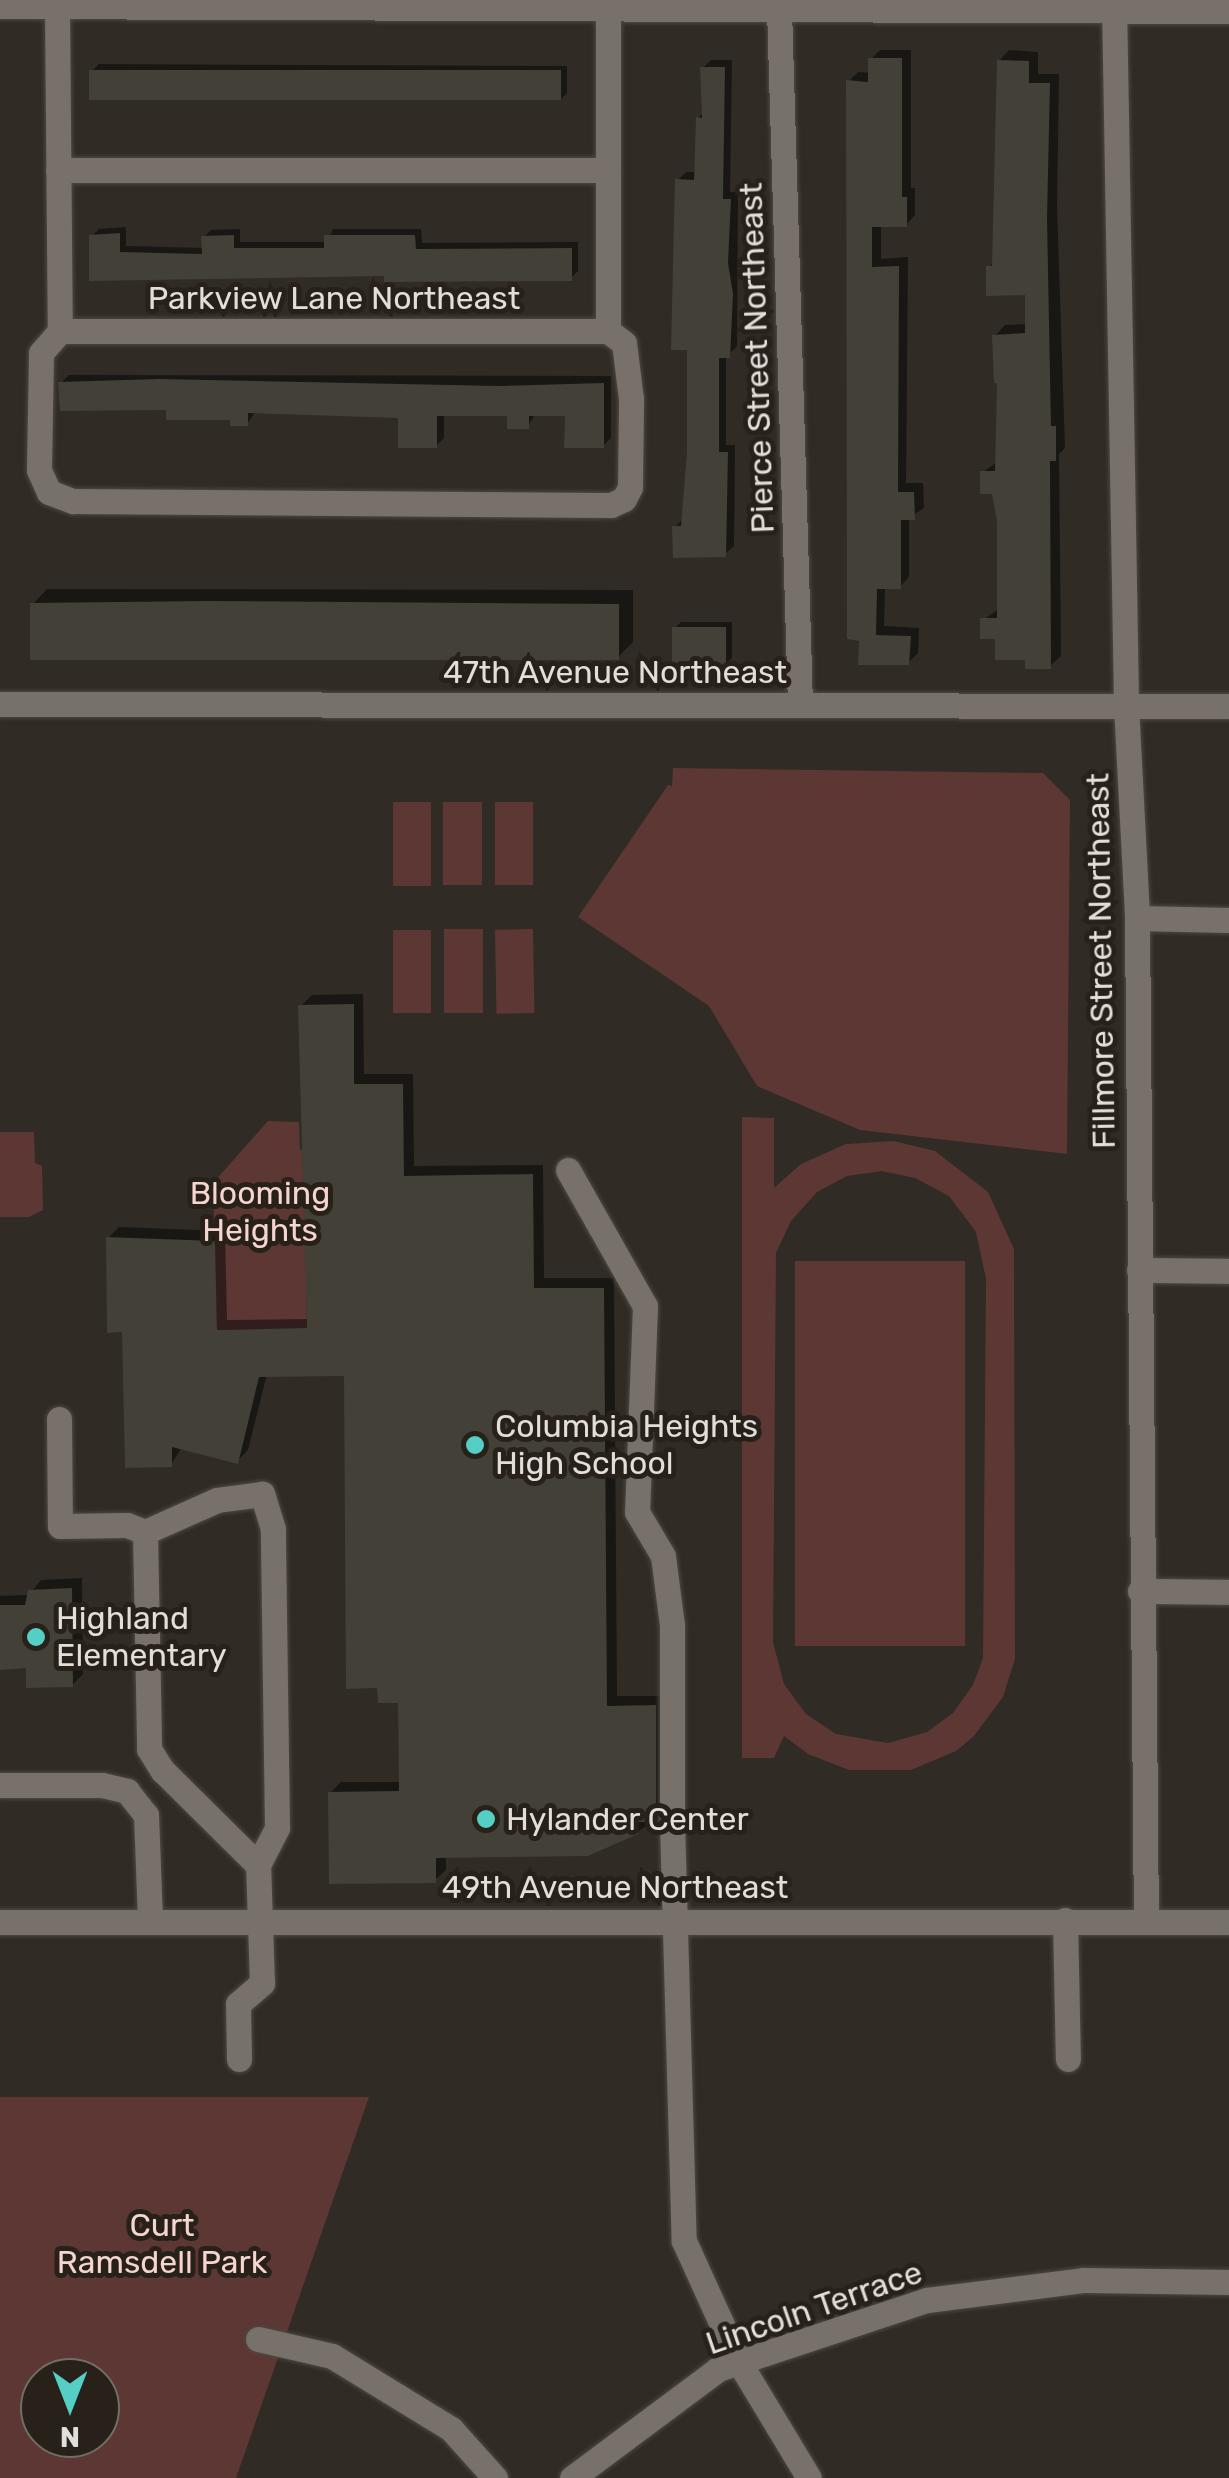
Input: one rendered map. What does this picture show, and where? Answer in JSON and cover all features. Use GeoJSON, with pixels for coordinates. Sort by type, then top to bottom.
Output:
{"type":"FeatureCollection","features":[{"type":"Feature","properties":{"kind":"street"},"geometry":{"type":"LineString","coordinates":[[0,6],[1114,6],[1229,12]]}},
{"type":"Feature","properties":{"kind":"street","name":"Fillmore Street Northeast"},"geometry":{"type":"LineString","coordinates":[[1114,6],[1126,706],[1137,918],[1140,1591],[1146,1920]]}},
{"type":"Feature","properties":{"kind":"street"},"geometry":{"type":"LineString","coordinates":[[57,7],[60,330],[42,353],[40,470],[48,492],[73,501],[611,505],[624,499],[630,486],[631,399],[624,342],[608,331],[608,8]]}},
{"type":"Feature","properties":{"kind":"street","name":"Pierce Street Northeast"},"geometry":{"type":"LineString","coordinates":[[779,9],[800,705]]}},
{"type":"Feature","properties":{"kind":"street"},"geometry":{"type":"LineString","coordinates":[[58,170],[608,170]]}},
{"type":"Feature","properties":{"kind":"street","name":"Parkview Lane Northeast"},"geometry":{"type":"LineString","coordinates":[[60,330],[608,331]]}},
{"type":"Feature","properties":{"kind":"street","name":"47th Avenue Northeast"},"geometry":{"type":"LineString","coordinates":[[0,704],[1229,706]]}},
{"type":"Feature","properties":{"kind":"street"},"geometry":{"type":"LineString","coordinates":[[1137,918],[1229,920]]}},
{"type":"Feature","properties":{"kind":"street"},"geometry":{"type":"LineString","coordinates":[[568,1170],[644,1306],[637,1512],[663,1556],[672,1624],[684,2241],[739,2362],[809,2478]]}},
{"type":"Feature","properties":{"kind":"street"},"geometry":{"type":"LineString","coordinates":[[1139,1270],[1229,1271]]}},
{"type":"Feature","properties":{"kind":"street"},"geometry":{"type":"LineString","coordinates":[[59,1419],[60,1526],[128,1525],[145,1532],[216,1500],[262,1494],[273,1529],[277,1828],[258,1865],[262,1983],[238,2004],[239,2060]]}},
{"type":"Feature","properties":{"kind":"street"},"geometry":{"type":"LineString","coordinates":[[145,1532],[149,1749],[163,1771],[258,1865]]}},
{"type":"Feature","properties":{"kind":"street"},"geometry":{"type":"LineString","coordinates":[[1140,1591],[1229,1592]]}},
{"type":"Feature","properties":{"kind":"street"},"geometry":{"type":"LineString","coordinates":[[0,1785],[102,1785],[128,1792],[146,1815],[150,1921]]}},
{"type":"Feature","properties":{"kind":"street"},"geometry":{"type":"LineString","coordinates":[[1065,1920],[1068,2059]]}},
{"type":"Feature","properties":{"kind":"street","name":"49th Avenue Northeast"},"geometry":{"type":"LineString","coordinates":[[0,1922],[1229,1922]]}},
{"type":"Feature","properties":{"kind":"street","name":"Lincoln Terrace"},"geometry":{"type":"LineString","coordinates":[[572,2478],[718,2369],[927,2300],[1082,2280],[1229,2282]]}},
{"type":"Feature","properties":{"kind":"street"},"geometry":{"type":"LineString","coordinates":[[258,2339],[332,2356],[451,2429],[496,2478]]}},
{"type":"Feature","properties":{"kind":"green space"},"geometry":{"type":"Polygon","coordinates":[[[673,768],[1043,773],[1070,800],[1067,1154],[860,1130],[757,1086],[709,1006],[578,917],[668,785],[672,786],[673,768]]]}},
{"type":"Feature","properties":{"kind":"green space"},"geometry":{"type":"Polygon","coordinates":[[[393,802],[431,802],[431,886],[393,886],[393,802]]]}},
{"type":"Feature","properties":{"kind":"green space"},"geometry":{"type":"Polygon","coordinates":[[[443,802],[482,802],[482,885],[443,885],[443,802]]]}},
{"type":"Feature","properties":{"kind":"green space"},"geometry":{"type":"Polygon","coordinates":[[[495,802],[533,802],[533,885],[495,885],[495,802]]]}},
{"type":"Feature","properties":{"kind":"green space"},"geometry":{"type":"Polygon","coordinates":[[[444,929],[483,929],[483,1013],[444,1013],[444,929]]]}},
{"type":"Feature","properties":{"kind":"green space"},"geometry":{"type":"Polygon","coordinates":[[[533,929],[534,1013],[496,1014],[495,930],[533,929]]]}},
{"type":"Feature","properties":{"kind":"green space"},"geometry":{"type":"Polygon","coordinates":[[[393,930],[431,930],[431,1013],[393,1013],[393,930]]]}},
{"type":"Feature","properties":{"kind":"green space"},"geometry":{"type":"Polygon","coordinates":[[[742,1117],[774,1118],[774,1188],[801,1164],[846,1144],[894,1141],[935,1151],[988,1192],[1014,1249],[1015,1659],[1003,1697],[974,1736],[956,1751],[911,1770],[849,1770],[808,1754],[784,1736],[774,1758],[742,1758],[742,1117]],[[882,1171],[847,1176],[817,1192],[791,1221],[776,1253],[773,1642],[784,1684],[806,1714],[836,1734],[888,1743],[927,1732],[953,1713],[973,1685],[983,1658],[986,1279],[976,1232],[949,1196],[915,1178],[882,1171]]]}},
{"type":"Feature","properties":{"kind":"green space","name":"Blooming Heights"},"geometry":{"type":"Polygon","coordinates":[[[268,1121],[299,1122],[300,1150],[304,1150],[307,1329],[217,1330],[213,1183],[268,1121]]]}},
{"type":"Feature","properties":{"kind":"green space"},"geometry":{"type":"Polygon","coordinates":[[[0,1132],[34,1132],[35,1163],[42,1166],[43,1210],[29,1217],[0,1217],[0,1132]]]}},
{"type":"Feature","properties":{"kind":"green space"},"geometry":{"type":"Polygon","coordinates":[[[795,1261],[965,1261],[965,1646],[795,1646],[795,1261]]]}},
{"type":"Feature","properties":{"kind":"green space","name":"Curt Ramsdell Park"},"geometry":{"type":"Polygon","coordinates":[[[0,2097],[369,2097],[236,2478],[0,2478],[0,2097]]]}},
{"type":"Feature","properties":{"kind":"building"},"geometry":{"type":"Polygon","coordinates":[[[868,58],[902,58],[902,197],[907,197],[907,227],[872,227],[872,267],[899,266],[898,492],[914,492],[915,520],[901,520],[901,589],[877,589],[876,635],[911,636],[909,665],[858,665],[859,641],[847,639],[846,80],[868,82],[868,58]]]}},
{"type":"Feature","properties":{"kind":"building"},"geometry":{"type":"Polygon","coordinates":[[[997,60],[1029,61],[1029,83],[1050,83],[1047,218],[1051,426],[1056,426],[1056,461],[1050,461],[1051,669],[1025,669],[1025,660],[995,660],[995,639],[980,639],[980,618],[997,618],[997,521],[992,494],[980,494],[980,471],[995,471],[997,383],[992,335],[1025,333],[1025,295],[986,296],[986,266],[992,266],[997,60]]]}},
{"type":"Feature","properties":{"kind":"building"},"geometry":{"type":"Polygon","coordinates":[[[700,67],[725,67],[723,199],[731,199],[728,263],[733,294],[730,358],[719,358],[719,452],[728,452],[726,557],[673,558],[672,526],[681,526],[687,451],[687,350],[671,350],[675,179],[694,180],[696,117],[702,118],[700,67]]]}},
{"type":"Feature","properties":{"kind":"building"},"geometry":{"type":"Polygon","coordinates":[[[89,70],[561,70],[561,100],[89,100],[89,70]]]}},
{"type":"Feature","properties":{"kind":"building"},"geometry":{"type":"Polygon","coordinates":[[[120,233],[120,252],[202,254],[201,236],[234,235],[234,248],[324,248],[324,235],[415,235],[416,249],[572,248],[572,281],[384,282],[384,276],[89,281],[89,235],[120,233]]]}},
{"type":"Feature","properties":{"kind":"building"},"geometry":{"type":"Polygon","coordinates":[[[159,379],[499,386],[604,383],[604,448],[564,448],[565,416],[529,416],[529,429],[507,429],[507,416],[437,416],[437,448],[398,448],[398,418],[248,413],[248,426],[230,426],[230,420],[166,420],[166,410],[60,411],[58,382],[159,379]]]}},
{"type":"Feature","properties":{"kind":"building"},"geometry":{"type":"Polygon","coordinates":[[[30,603],[619,604],[619,660],[30,660],[30,603]]]}},
{"type":"Feature","properties":{"kind":"building"},"geometry":{"type":"Polygon","coordinates":[[[672,627],[726,627],[726,669],[672,669],[672,627]]]}},
{"type":"Feature","properties":{"kind":"building","name":"Columbia Heights High School"},"geometry":{"type":"Polygon","coordinates":[[[354,1004],[354,1084],[403,1084],[404,1176],[533,1174],[534,1288],[604,1288],[607,1706],[656,1705],[656,1822],[638,1822],[638,1834],[588,1856],[436,1858],[436,1883],[329,1884],[328,1792],[399,1791],[398,1703],[378,1703],[377,1688],[346,1689],[344,1376],[259,1377],[238,1464],[172,1447],[172,1467],[125,1468],[122,1332],[107,1333],[106,1237],[215,1241],[217,1330],[307,1328],[298,1005],[354,1004]]]}},
{"type":"Feature","properties":{"kind":"building","name":"Highland Elementary"},"geometry":{"type":"Polygon","coordinates":[[[72,1588],[73,1687],[26,1688],[26,1668],[0,1670],[0,1605],[25,1605],[28,1590],[72,1588]]]}},
{"type":"Feature","properties":{"kind":"place","name":"Columbia Heights High School"},"geometry":{"type":"Point","coordinates":[475,1445]}},
{"type":"Feature","properties":{"kind":"place","name":"Highland Elementary"},"geometry":{"type":"Point","coordinates":[36,1637]}},
{"type":"Feature","properties":{"kind":"place","name":"Hylander Center"},"geometry":{"type":"Point","coordinates":[486,1819]}}]}
